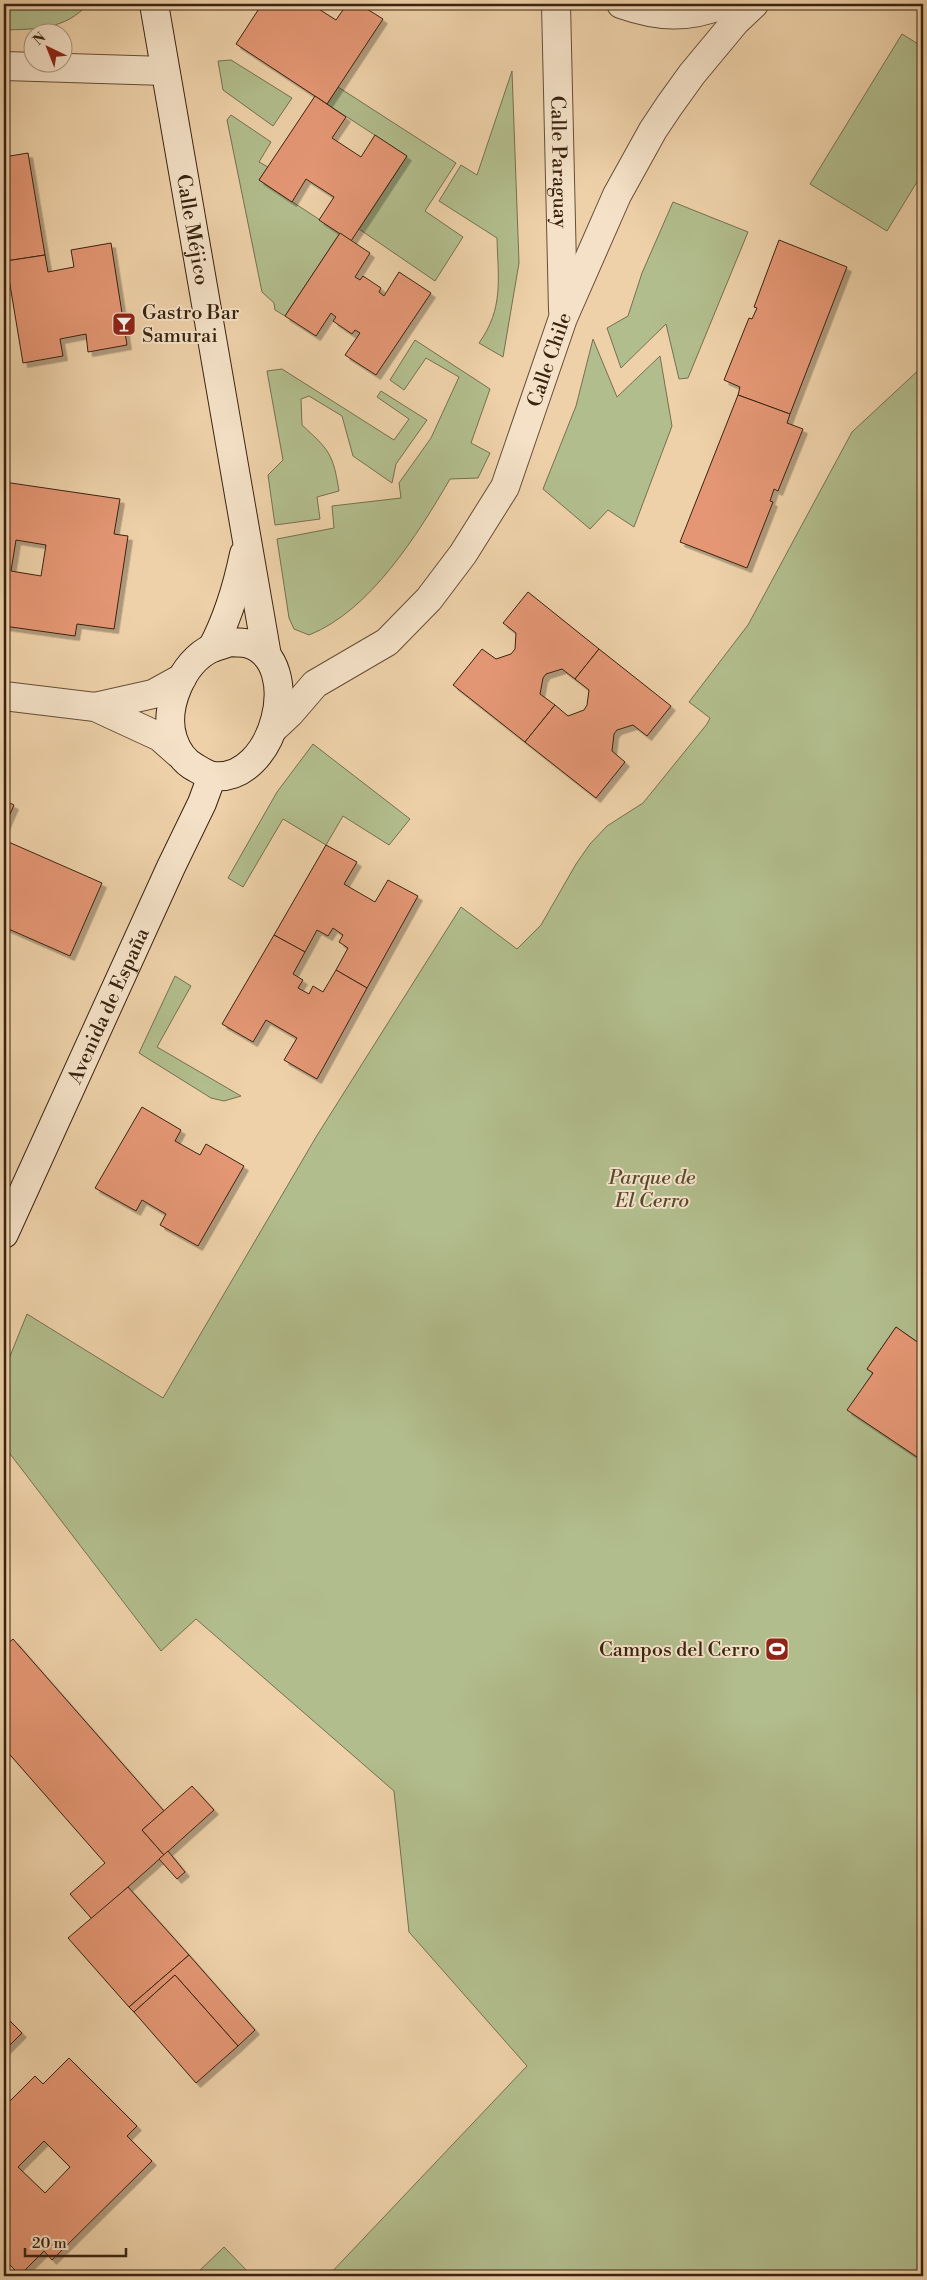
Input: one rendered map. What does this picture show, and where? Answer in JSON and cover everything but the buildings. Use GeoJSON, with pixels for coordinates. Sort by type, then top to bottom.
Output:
{"type":"FeatureCollection","features":[{"type":"Feature","properties":{"kind":"street","name":"Calle Méjico"},"geometry":{"type":"LineString","coordinates":[[154,4],[242,504],[246,543]]}},
{"type":"Feature","properties":{"kind":"street","name":"Calle Paraguay"},"geometry":{"type":"LineString","coordinates":[[556,4],[563,318]]}},
{"type":"Feature","properties":{"kind":"street"},"geometry":{"type":"LineString","coordinates":[[621,4],[642,12],[664,15],[688,14],[724,4]]}},
{"type":"Feature","properties":{"kind":"street","name":"Calle Chile"},"geometry":{"type":"LineString","coordinates":[[274,728],[290,713],[314,684],[387,642],[429,599],[464,554],[505,488],[563,318],[617,195],[653,130],[692,74],[736,21],[754,4]]}},
{"type":"Feature","properties":{"kind":"street"},"geometry":{"type":"LineString","coordinates":[[4,66],[165,71]]}},
{"type":"Feature","properties":{"kind":"street"},"geometry":{"type":"LineString","coordinates":[[212,648],[225,623],[231,606],[246,543]]}},
{"type":"Feature","properties":{"kind":"street"},"geometry":{"type":"LineString","coordinates":[[4,696],[95,707],[160,737],[193,767],[212,776],[231,774],[249,765],[265,748],[274,728],[278,707],[278,688],[267,656],[246,543]]}},
{"type":"Feature","properties":{"kind":"street"},"geometry":{"type":"LineString","coordinates":[[178,753],[170,730],[173,696],[182,678],[201,656],[212,648],[230,642],[250,644],[267,656]]}},
{"type":"Feature","properties":{"kind":"street"},"geometry":{"type":"LineString","coordinates":[[95,707],[153,694],[182,678]]}},
{"type":"Feature","properties":{"kind":"street","name":"Calle Chile"},"geometry":{"type":"LineString","coordinates":[[278,688],[314,684]]}},
{"type":"Feature","properties":{"kind":"street","name":"Avenida de España"},"geometry":{"type":"LineString","coordinates":[[4,1234],[162,885],[202,803],[212,776]]}},
{"type":"Feature","properties":{"kind":"green space"},"geometry":{"type":"Polygon","coordinates":[[[4,4],[88,4],[79,13],[62,22],[22,22],[22,29],[4,30],[4,4]]]}},
{"type":"Feature","properties":{"kind":"green space"},"geometry":{"type":"Polygon","coordinates":[[[902,34],[923,47],[923,172],[887,231],[810,184],[902,34]]]}},
{"type":"Feature","properties":{"kind":"green space"},"geometry":{"type":"Polygon","coordinates":[[[231,60],[292,98],[273,126],[223,90],[218,61],[231,60]]]}},
{"type":"Feature","properties":{"kind":"green space"},"geometry":{"type":"Polygon","coordinates":[[[512,71],[519,263],[503,357],[479,343],[487,330],[496,305],[498,293],[497,238],[439,201],[461,165],[477,175],[512,71]]]}},
{"type":"Feature","properties":{"kind":"green space"},"geometry":{"type":"Polygon","coordinates":[[[338,87],[456,163],[425,211],[463,237],[435,281],[359,229],[407,156],[327,104],[338,87]]]}},
{"type":"Feature","properties":{"kind":"green space"},"geometry":{"type":"Polygon","coordinates":[[[231,115],[271,142],[259,162],[268,167],[259,180],[340,233],[285,316],[275,310],[274,303],[262,292],[227,120],[231,115]]]}},
{"type":"Feature","properties":{"kind":"green space"},"geometry":{"type":"Polygon","coordinates":[[[673,202],[748,232],[688,378],[679,379],[666,324],[621,368],[607,328],[628,316],[642,273],[673,202]]]}},
{"type":"Feature","properties":{"kind":"green space"},"geometry":{"type":"Polygon","coordinates":[[[593,339],[617,397],[660,356],[672,426],[634,527],[608,510],[590,529],[543,489],[576,406],[593,339]]]}},
{"type":"Feature","properties":{"kind":"green space"},"geometry":{"type":"Polygon","coordinates":[[[415,340],[490,389],[471,443],[490,453],[478,478],[450,479],[407,546],[372,590],[331,624],[309,635],[294,629],[289,618],[277,539],[334,528],[332,506],[401,498],[399,483],[431,438],[459,377],[426,358],[404,390],[390,380],[415,340]]]}},
{"type":"Feature","properties":{"kind":"green space","name":"Parque de El Cerro"},"geometry":{"type":"Polygon","coordinates":[[[923,366],[923,1346],[896,1327],[867,1369],[873,1373],[848,1410],[923,1461],[923,2276],[328,2276],[527,2066],[409,1932],[394,1791],[196,1619],[161,1651],[4,1446],[4,1371],[27,1314],[163,1398],[316,1137],[461,907],[517,949],[541,925],[576,864],[590,844],[607,826],[643,803],[707,724],[710,718],[689,702],[748,625],[852,432],[923,366]]]}},
{"type":"Feature","properties":{"kind":"green space"},"geometry":{"type":"Polygon","coordinates":[[[282,369],[394,440],[409,419],[377,397],[381,391],[427,420],[396,464],[392,483],[353,456],[342,416],[309,396],[301,399],[302,425],[324,447],[332,460],[339,491],[317,497],[320,519],[275,525],[268,475],[283,460],[267,371],[282,369]]]}},
{"type":"Feature","properties":{"kind":"green space"},"geometry":{"type":"Polygon","coordinates":[[[313,744],[410,819],[389,845],[343,816],[326,845],[283,819],[243,887],[228,878],[277,792],[313,744]]]}},
{"type":"Feature","properties":{"kind":"green space"},"geometry":{"type":"Polygon","coordinates":[[[175,976],[191,986],[157,1047],[241,1096],[224,1101],[211,1098],[139,1053],[175,976]]]}},
{"type":"Feature","properties":{"kind":"green space"},"geometry":{"type":"Polygon","coordinates":[[[224,2247],[252,2276],[194,2276],[224,2247]]]}},
{"type":"Feature","properties":{"kind":"place","name":"Gastro Bar Samurai"},"geometry":{"type":"Point","coordinates":[124,324]}},
{"type":"Feature","properties":{"kind":"place","name":"Campos del Cerro"},"geometry":{"type":"Point","coordinates":[777,1649]}}]}
